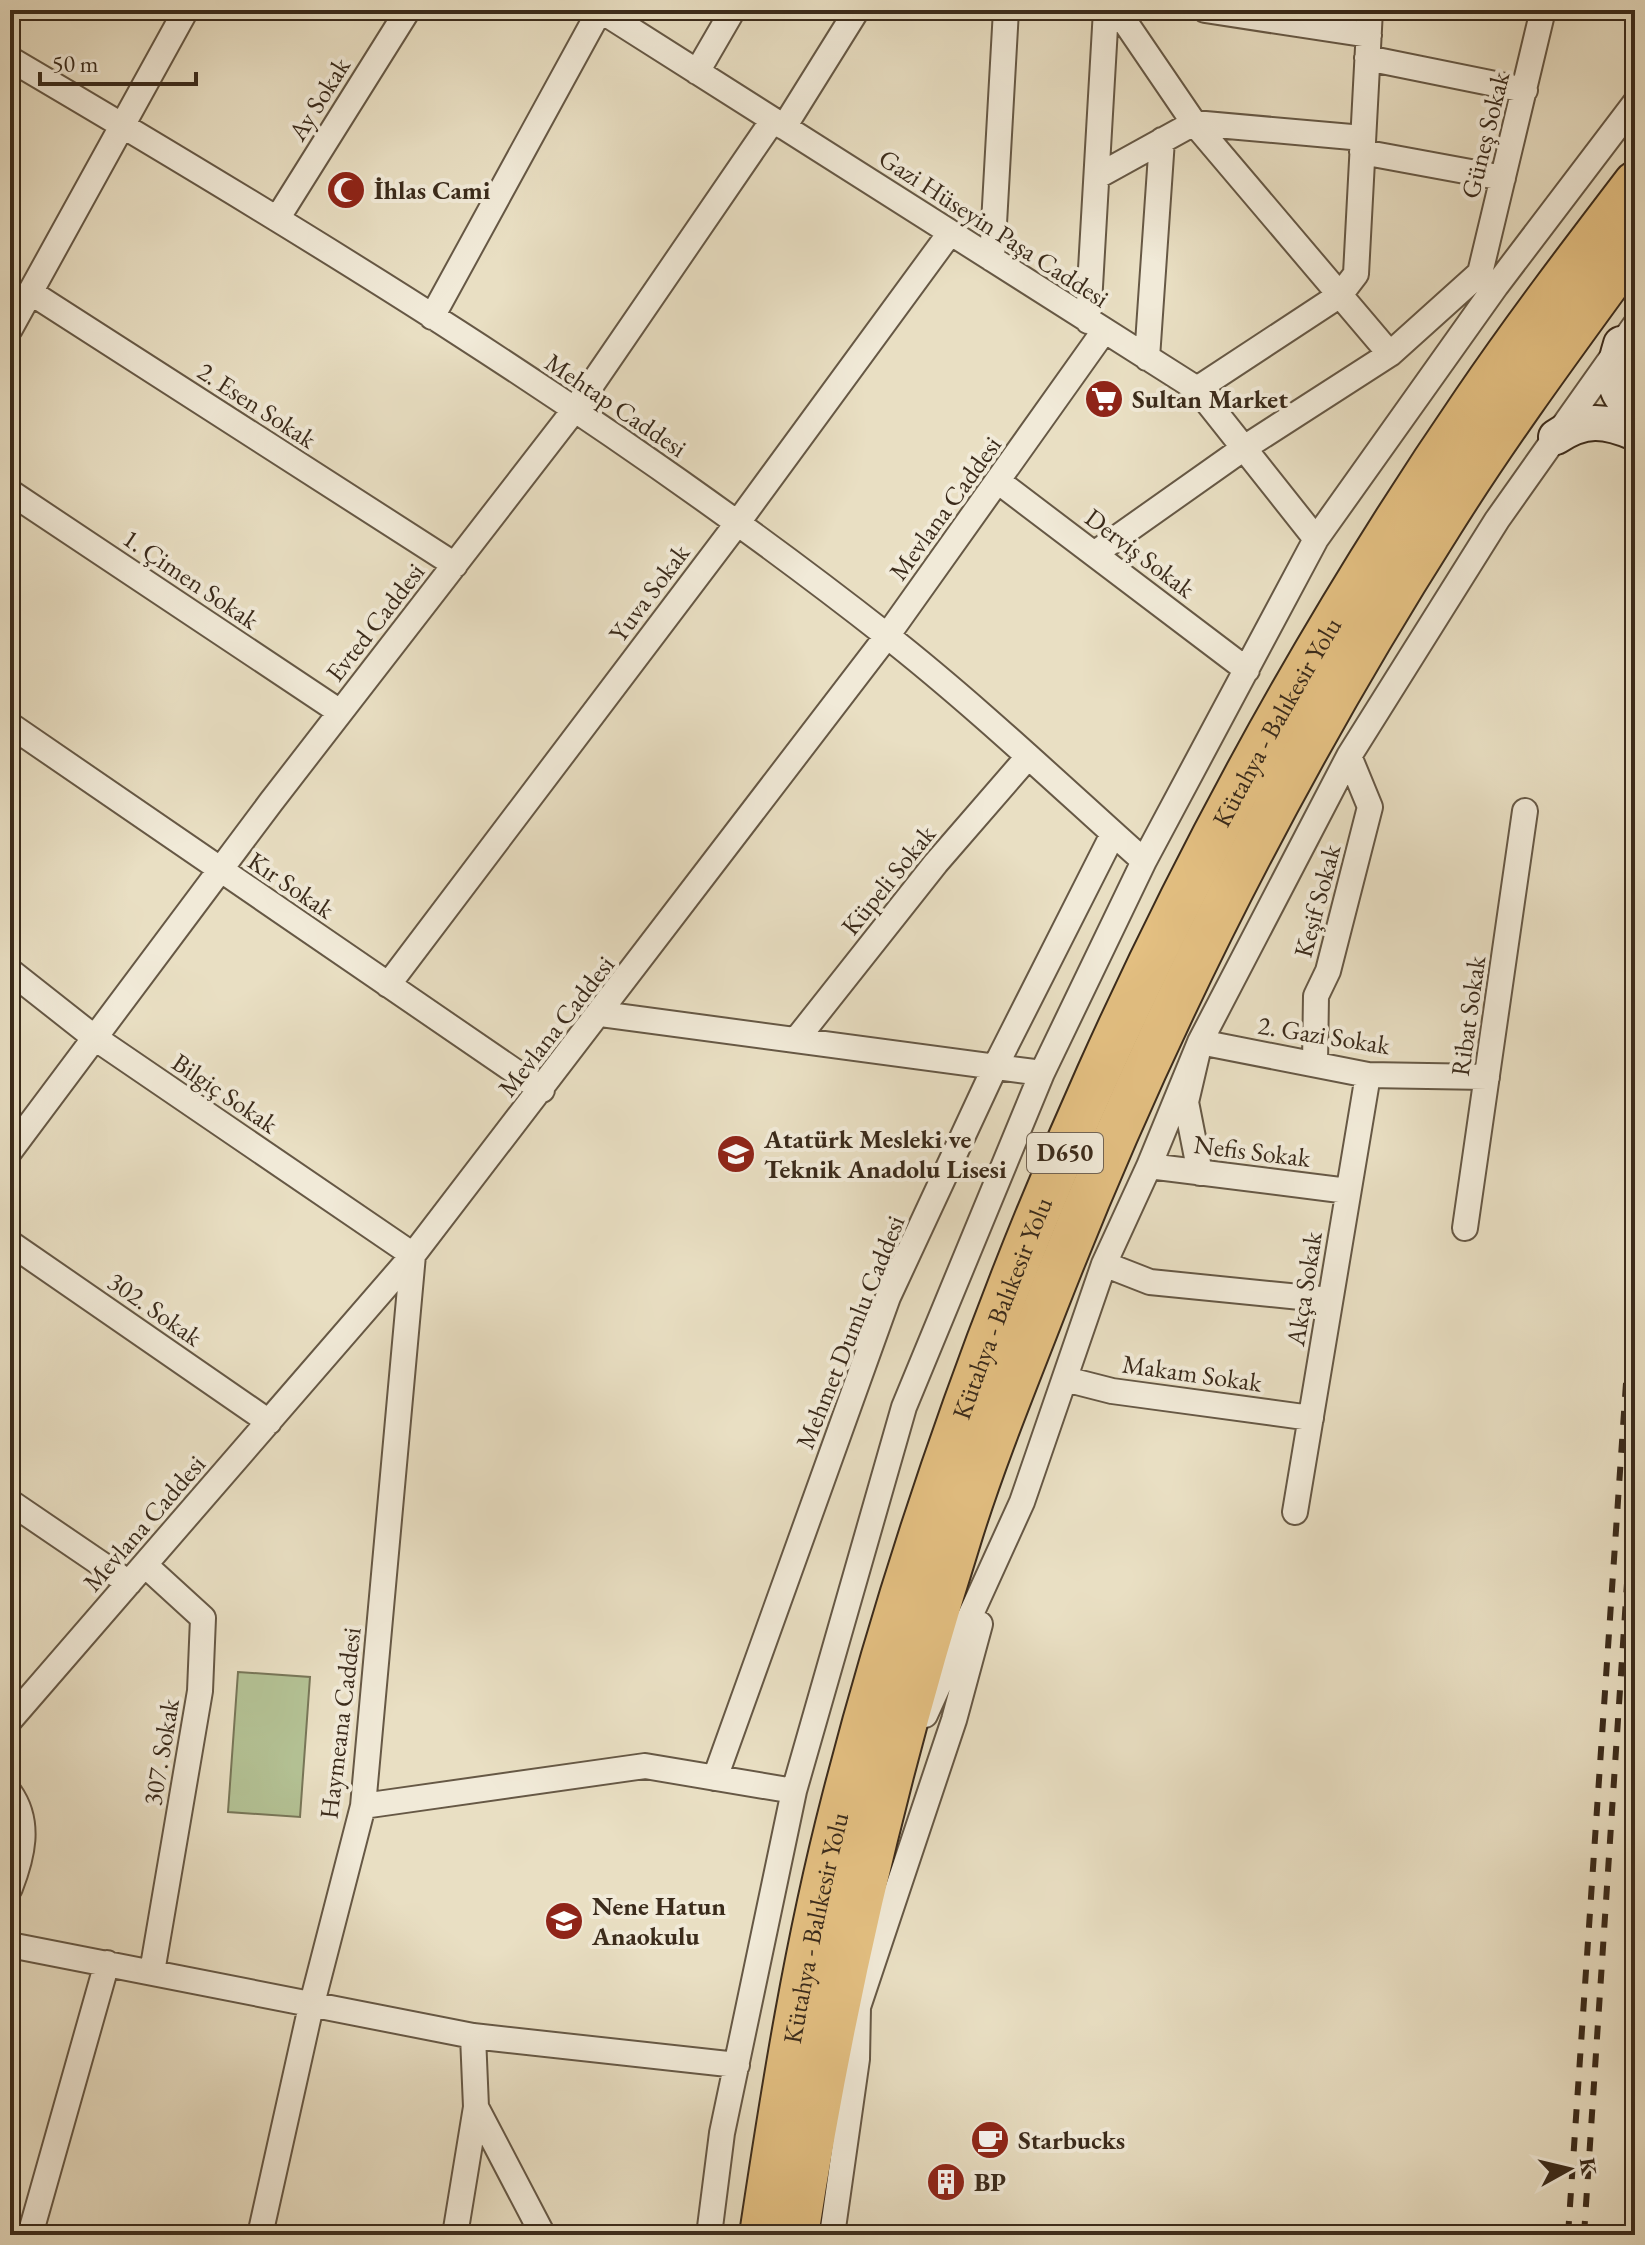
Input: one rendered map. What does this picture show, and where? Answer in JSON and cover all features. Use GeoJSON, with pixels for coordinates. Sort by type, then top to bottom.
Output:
{"type":"FeatureCollection","features":[{"type":"Feature","properties":{"kind":"highway","name":"Kütahya - Balıkesir Yolu"},"geometry":{"type":"LineString","coordinates":[[761,2235],[792,2033],[843,1803],[905,1582],[958,1424],[1086,1103],[1201,861],[1376,555],[1472,404],[1635,183]]}},
{"type":"Feature","properties":{"kind":"highway","name":"Kütahya - Balıkesir Yolu"},"geometry":{"type":"LineString","coordinates":[[797,2235],[821,2081],[884,1805],[963,1527],[1123,1113],[1262,832],[1372,635],[1515,412],[1635,246]]}},
{"type":"Feature","properties":{"kind":"main road"},"geometry":{"type":"LineString","coordinates":[[1628,334],[1614,379],[1617,392],[1635,409]]}},
{"type":"Feature","properties":{"kind":"main road"},"geometry":{"type":"LineString","coordinates":[[1556,437],[1578,425],[1597,421],[1635,433]]}},
{"type":"Feature","properties":{"kind":"street"},"geometry":{"type":"LineString","coordinates":[[10,329],[186,10]]}},
{"type":"Feature","properties":{"kind":"street","name":"Ay Sokak"},"geometry":{"type":"LineString","coordinates":[[277,219],[408,10]]}},
{"type":"Feature","properties":{"kind":"street"},"geometry":{"type":"LineString","coordinates":[[432,317],[600,10]]}},
{"type":"Feature","properties":{"kind":"street","name":"Gazi Hüseyin Paşa Caddesi"},"geometry":{"type":"LineString","coordinates":[[600,10],[1197,389],[1316,539]]}},
{"type":"Feature","properties":{"kind":"street"},"geometry":{"type":"LineString","coordinates":[[697,72],[733,10]]}},
{"type":"Feature","properties":{"kind":"street","name":"Evted Caddesi"},"geometry":{"type":"LineString","coordinates":[[10,1151],[340,712],[575,409],[857,10]]}},
{"type":"Feature","properties":{"kind":"street"},"geometry":{"type":"LineString","coordinates":[[992,259],[1006,10]]}},
{"type":"Feature","properties":{"kind":"street"},"geometry":{"type":"LineString","coordinates":[[1096,326],[1098,176],[1106,10]]}},
{"type":"Feature","properties":{"kind":"street"},"geometry":{"type":"LineString","coordinates":[[1094,554],[1244,448],[1390,354],[1194,123],[1117,10]]}},
{"type":"Feature","properties":{"kind":"street"},"geometry":{"type":"LineString","coordinates":[[1211,10],[1368,47],[1525,90]]}},
{"type":"Feature","properties":{"kind":"street"},"geometry":{"type":"LineString","coordinates":[[1197,389],[1340,295],[1356,274],[1370,10]]}},
{"type":"Feature","properties":{"kind":"street","name":"Güneş Sokak"},"geometry":{"type":"LineString","coordinates":[[1390,354],[1480,273],[1543,10]]}},
{"type":"Feature","properties":{"kind":"street","name":"Mehtap Caddesi"},"geometry":{"type":"LineString","coordinates":[[10,59],[277,219],[629,445],[887,636],[1144,861]]}},
{"type":"Feature","properties":{"kind":"street"},"geometry":{"type":"LineString","coordinates":[[709,2235],[722,2133],[794,1791],[904,1407],[1042,1073],[1144,861],[1316,539],[1487,298],[1635,103]]}},
{"type":"Feature","properties":{"kind":"street"},"geometry":{"type":"LineString","coordinates":[[1098,176],[1194,123],[1363,145],[1503,178]]}},
{"type":"Feature","properties":{"kind":"street"},"geometry":{"type":"LineString","coordinates":[[1147,358],[1162,140]]}},
{"type":"Feature","properties":{"kind":"street","name":"Yuva Sokak"},"geometry":{"type":"LineString","coordinates":[[388,985],[736,525],[950,233]]}},
{"type":"Feature","properties":{"kind":"street","name":"2. Esen Sokak"},"geometry":{"type":"LineString","coordinates":[[30,292],[455,565]]}},
{"type":"Feature","properties":{"kind":"street","name":"Mevlana Caddesi"},"geometry":{"type":"LineString","coordinates":[[10,1720],[413,1255],[542,1090],[887,636],[999,482],[1096,326]]}},
{"type":"Feature","properties":{"kind":"street"},"geometry":{"type":"LineString","coordinates":[[884,1805],[1022,1502],[1104,1264],[1149,1166],[1200,1042],[1349,756],[1497,520],[1628,334]]}},
{"type":"Feature","properties":{"kind":"street","name":"Derviş Sokak"},"geometry":{"type":"LineString","coordinates":[[999,482],[1247,670]]}},
{"type":"Feature","properties":{"kind":"street","name":"1. Çimen Sokak"},"geometry":{"type":"LineString","coordinates":[[10,492],[340,712]]}},
{"type":"Feature","properties":{"kind":"street","name":"Kır Sokak"},"geometry":{"type":"LineString","coordinates":[[10,725],[542,1090]]}},
{"type":"Feature","properties":{"kind":"street","name":"Keşif Sokak"},"geometry":{"type":"LineString","coordinates":[[1315,1063],[1316,996],[1328,971],[1370,807],[1349,756]]}},
{"type":"Feature","properties":{"kind":"street","name":"Küpeli Sokak"},"geometry":{"type":"LineString","coordinates":[[796,1040],[936,863],[1027,758]]}},
{"type":"Feature","properties":{"kind":"street","name":"Ribat Sokak"},"geometry":{"type":"LineString","coordinates":[[1465,1228],[1525,811]]}},
{"type":"Feature","properties":{"kind":"street","name":"Mehmet Dumlu Caddesi"},"geometry":{"type":"LineString","coordinates":[[715,1778],[888,1297],[995,1067],[1113,834]]}},
{"type":"Feature","properties":{"kind":"street","name":"Bilgiç Sokak"},"geometry":{"type":"LineString","coordinates":[[10,971],[95,1038],[413,1255]]}},
{"type":"Feature","properties":{"kind":"street"},"geometry":{"type":"LineString","coordinates":[[601,1014],[1042,1073]]}},
{"type":"Feature","properties":{"kind":"street"},"geometry":{"type":"LineString","coordinates":[[1200,1042],[1186,1102],[1200,1173]]}},
{"type":"Feature","properties":{"kind":"street","name":"2. Gazi Sokak"},"geometry":{"type":"LineString","coordinates":[[1200,1042],[1368,1075],[1487,1077]]}},
{"type":"Feature","properties":{"kind":"street","name":"Akça Sokak"},"geometry":{"type":"LineString","coordinates":[[1295,1512],[1368,1075]]}},
{"type":"Feature","properties":{"kind":"street","name":"Nefis Sokak"},"geometry":{"type":"LineString","coordinates":[[1149,1166],[1348,1191]]}},
{"type":"Feature","properties":{"kind":"street","name":"302. Sokak"},"geometry":{"type":"LineString","coordinates":[[10,1243],[269,1422]]}},
{"type":"Feature","properties":{"kind":"street","name":"Haymeana Caddesi"},"geometry":{"type":"LineString","coordinates":[[260,2235],[312,2002],[363,1806],[413,1255]]}},
{"type":"Feature","properties":{"kind":"street"},"geometry":{"type":"LineString","coordinates":[[1104,1264],[1150,1282],[1330,1300]]}},
{"type":"Feature","properties":{"kind":"street","name":"Makam Sokak"},"geometry":{"type":"LineString","coordinates":[[1065,1379],[1112,1391],[1311,1418]]}},
{"type":"Feature","properties":{"kind":"street"},"geometry":{"type":"LineString","coordinates":[[997,1433],[1040,1447]]}},
{"type":"Feature","properties":{"kind":"street","name":"307. Sokak"},"geometry":{"type":"LineString","coordinates":[[10,1502],[137,1574],[203,1618],[200,1691],[152,1972]]}},
{"type":"Feature","properties":{"kind":"street"},"geometry":{"type":"LineString","coordinates":[[832,2235],[857,2059],[858,2007],[954,1720],[998,1556]]}},
{"type":"Feature","properties":{"kind":"street"},"geometry":{"type":"LineString","coordinates":[[363,1806],[645,1766],[794,1791]]}},
{"type":"Feature","properties":{"kind":"street"},"geometry":{"type":"LineString","coordinates":[[10,1793],[23,1825],[22,1858],[10,1888]]}},
{"type":"Feature","properties":{"kind":"street"},"geometry":{"type":"LineString","coordinates":[[10,1945],[473,2036],[737,2065]]}},
{"type":"Feature","properties":{"kind":"street"},"geometry":{"type":"LineString","coordinates":[[30,2235],[107,1963]]}},
{"type":"Feature","properties":{"kind":"street"},"geometry":{"type":"LineString","coordinates":[[455,2235],[476,2107],[473,2036]]}},
{"type":"Feature","properties":{"kind":"street"},"geometry":{"type":"LineString","coordinates":[[476,2107],[543,2235]]}},
{"type":"Feature","properties":{"kind":"green space"},"geometry":{"type":"Polygon","coordinates":[[[238,1672],[310,1677],[300,1817],[228,1812],[238,1672]]]}},
{"type":"Feature","properties":{"kind":"railway"},"geometry":{"type":"LineString","coordinates":[[1568,2235],[1635,1251]]}},
{"type":"Feature","properties":{"kind":"railway"},"geometry":{"type":"LineString","coordinates":[[1584,2235],[1635,1462]]}},
{"type":"Feature","properties":{"kind":"place","name":"İhlas Cami"},"geometry":{"type":"Point","coordinates":[346,190]}},
{"type":"Feature","properties":{"kind":"place","name":"Sultan Market"},"geometry":{"type":"Point","coordinates":[1104,399]}},
{"type":"Feature","properties":{"kind":"place","name":"Atatürk Mesleki ve Teknik Anadolu Lisesi"},"geometry":{"type":"Point","coordinates":[736,1154]}},
{"type":"Feature","properties":{"kind":"place","name":"Nene Hatun Anaokulu"},"geometry":{"type":"Point","coordinates":[564,1921]}},
{"type":"Feature","properties":{"kind":"place","name":"Starbucks"},"geometry":{"type":"Point","coordinates":[990,2140]}},
{"type":"Feature","properties":{"kind":"place","name":"BP"},"geometry":{"type":"Point","coordinates":[946,2182]}}]}
